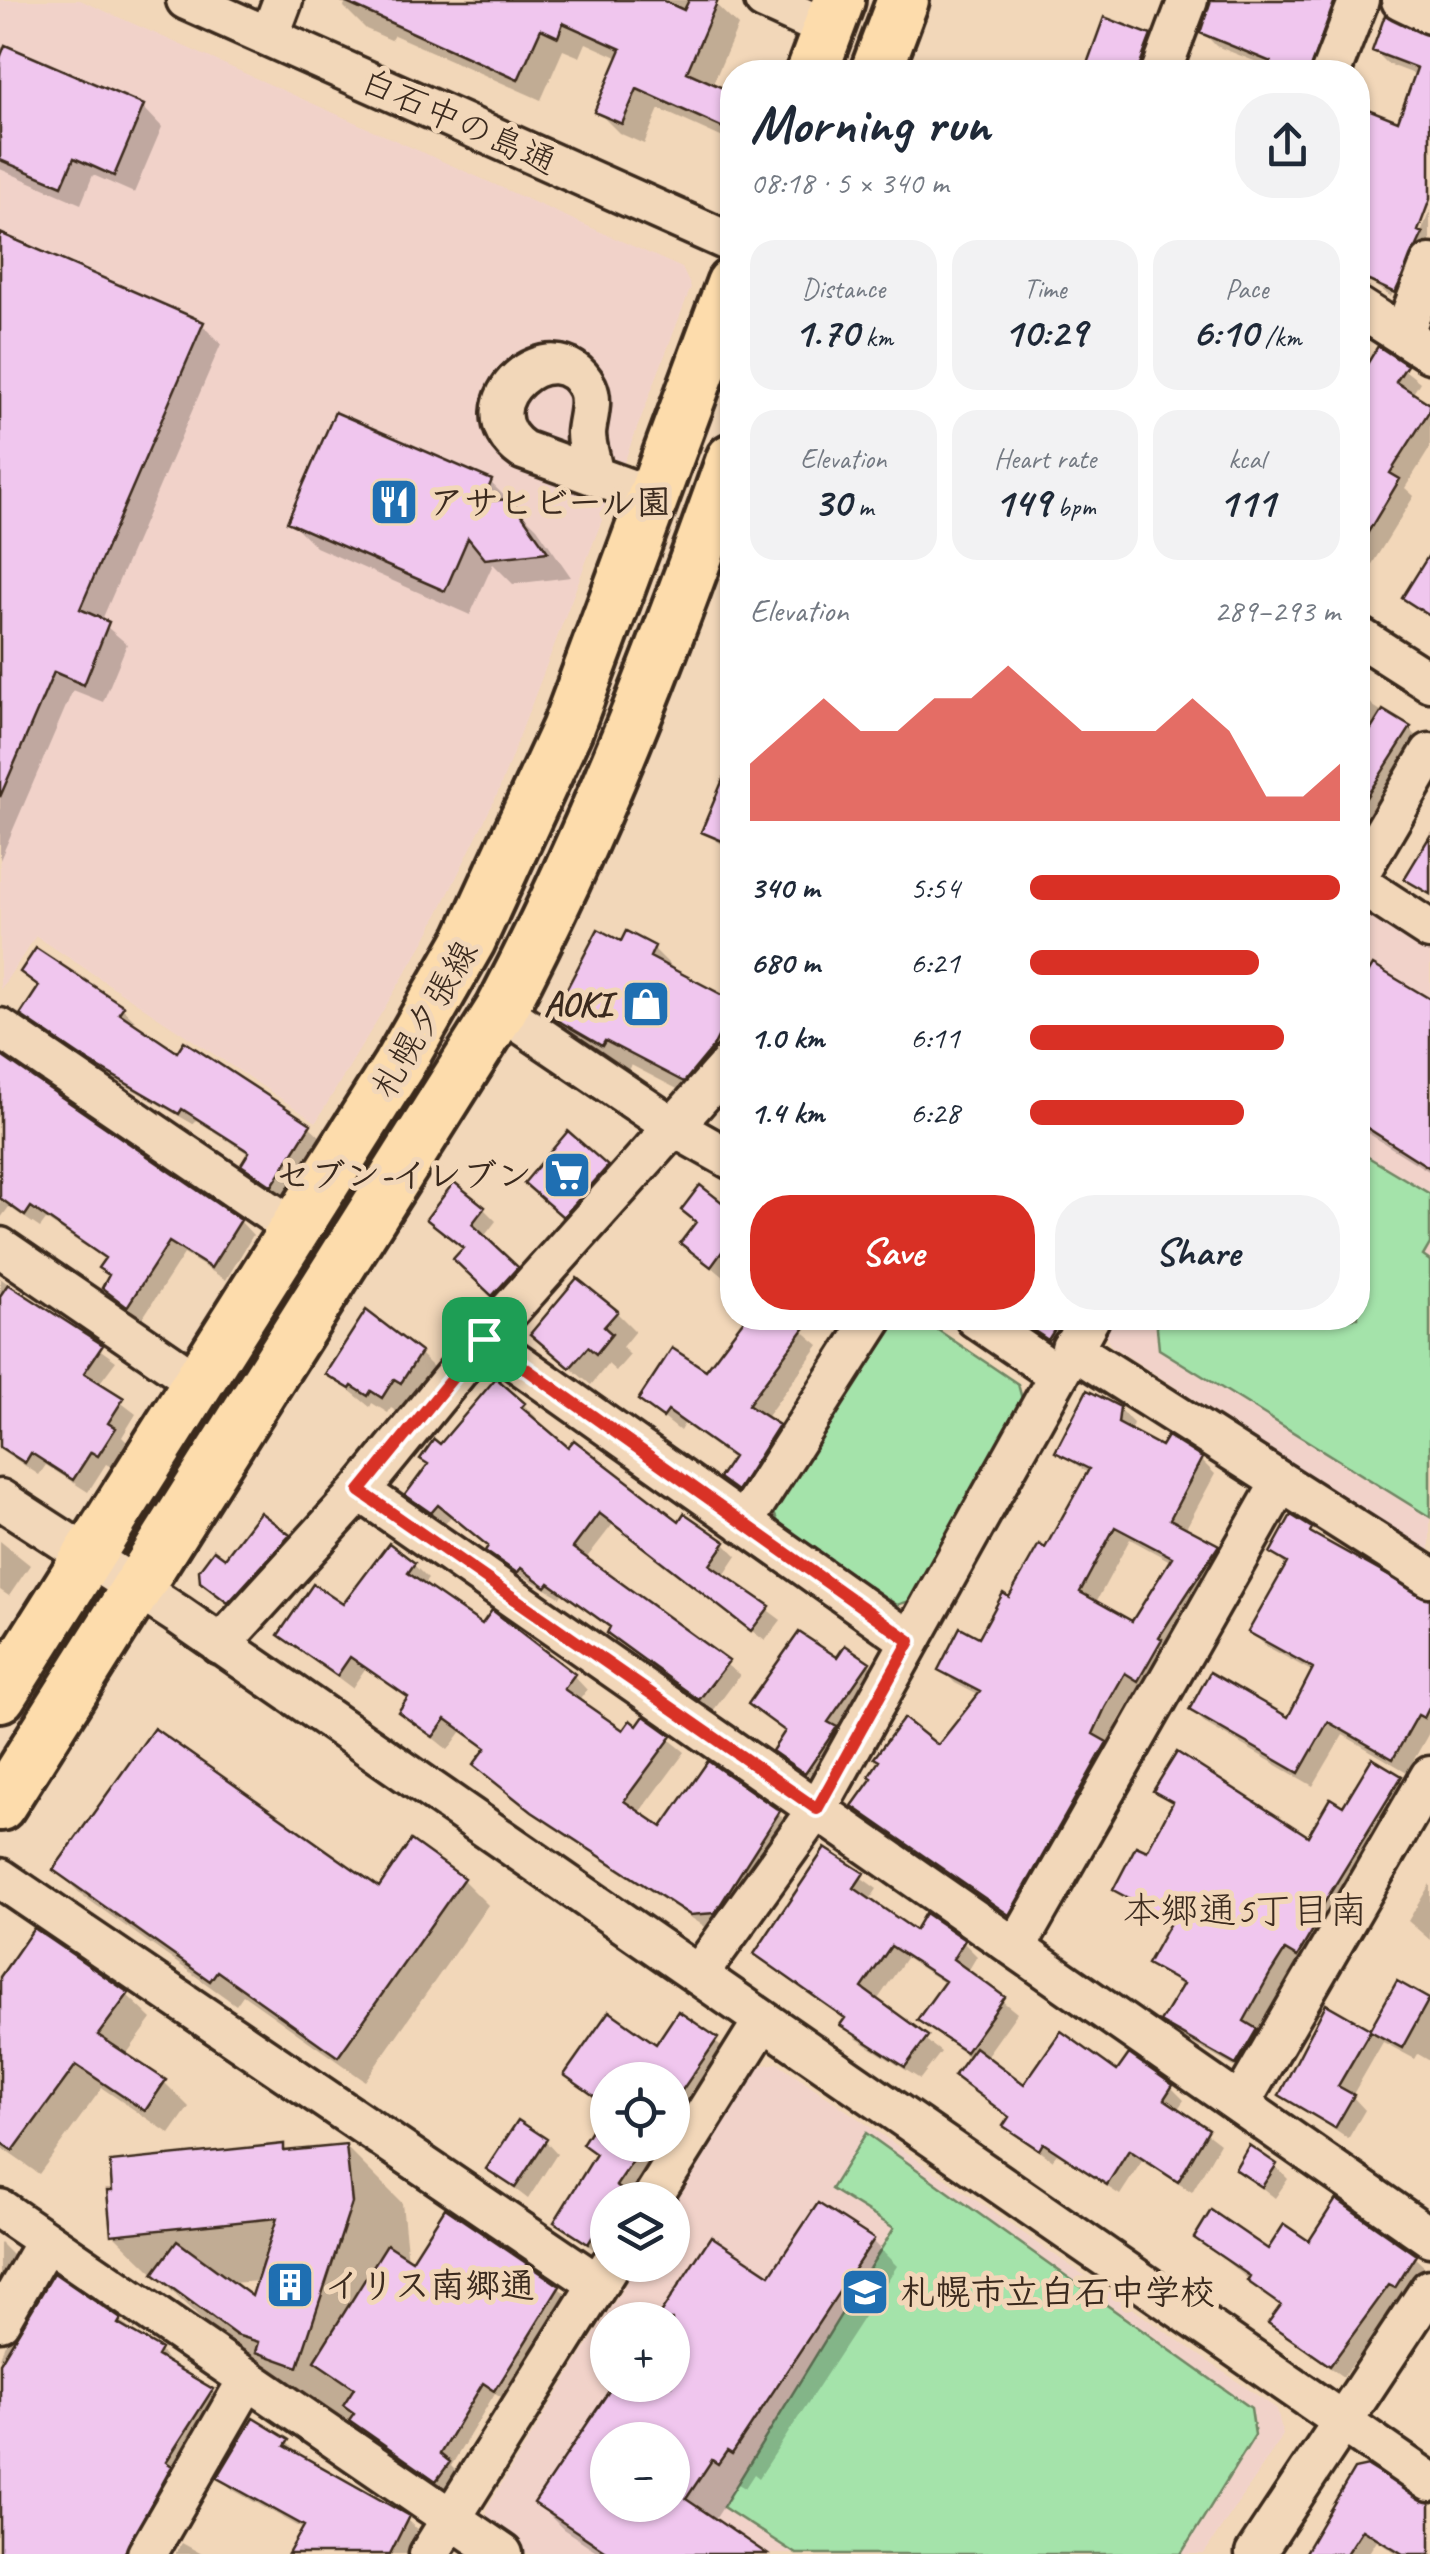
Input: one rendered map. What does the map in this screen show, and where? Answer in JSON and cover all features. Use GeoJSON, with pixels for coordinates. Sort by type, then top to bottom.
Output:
{"type":"FeatureCollection","features":[{"type":"Feature","properties":{"kind":"main road"},"geometry":{"type":"LineString","coordinates":[[880,60],[903,0]]}},
{"type":"Feature","properties":{"kind":"main road","name":"札幌夕張線"},"geometry":{"type":"LineString","coordinates":[[0,1696],[428,1015],[502,880],[567,729],[720,316]]}},
{"type":"Feature","properties":{"kind":"main road","name":"札幌夕張線"},"geometry":{"type":"LineString","coordinates":[[0,1805],[501,1010],[557,901],[622,756],[720,491]]}},
{"type":"Feature","properties":{"kind":"street","name":"白石中の島通"},"geometry":{"type":"LineString","coordinates":[[186,0],[720,238]]}},
{"type":"Feature","properties":{"kind":"street"},"geometry":{"type":"LineString","coordinates":[[269,37],[283,0]]}},
{"type":"Feature","properties":{"kind":"street"},"geometry":{"type":"LineString","coordinates":[[764,0],[826,34]]}},
{"type":"Feature","properties":{"kind":"street"},"geometry":{"type":"LineString","coordinates":[[1166,60],[1188,0]]}},
{"type":"Feature","properties":{"kind":"street"},"geometry":{"type":"LineString","coordinates":[[1336,60],[1359,0]]}},
{"type":"Feature","properties":{"kind":"street"},"geometry":{"type":"LineString","coordinates":[[1402,0],[1430,14]]}},
{"type":"Feature","properties":{"kind":"street"},"geometry":{"type":"LineString","coordinates":[[1370,315],[1417,344],[1430,264]]}},
{"type":"Feature","properties":{"kind":"street"},"geometry":{"type":"LineString","coordinates":[[593,472],[653,497]]}},
{"type":"Feature","properties":{"kind":"street"},"geometry":{"type":"LineString","coordinates":[[1370,644],[1430,682]]}},
{"type":"Feature","properties":{"kind":"street"},"geometry":{"type":"LineString","coordinates":[[1370,859],[1430,753]]}},
{"type":"Feature","properties":{"kind":"street"},"geometry":{"type":"LineString","coordinates":[[1370,888],[1430,930]]}},
{"type":"Feature","properties":{"kind":"street"},"geometry":{"type":"LineString","coordinates":[[501,1010],[675,1128],[720,1153]]}},
{"type":"Feature","properties":{"kind":"street"},"geometry":{"type":"LineString","coordinates":[[0,1028],[296,1229]]}},
{"type":"Feature","properties":{"kind":"street"},"geometry":{"type":"LineString","coordinates":[[220,1645],[360,1491],[484,1339],[720,1075]]}},
{"type":"Feature","properties":{"kind":"street"},"geometry":{"type":"LineString","coordinates":[[0,1248],[197,1382]]}},
{"type":"Feature","properties":{"kind":"street"},"geometry":{"type":"LineString","coordinates":[[744,1523],[866,1330]]}},
{"type":"Feature","properties":{"kind":"street"},"geometry":{"type":"LineString","coordinates":[[1017,1330],[1073,1346],[1430,1577]]}},
{"type":"Feature","properties":{"kind":"street"},"geometry":{"type":"LineString","coordinates":[[484,1339],[910,1641]]}},
{"type":"Feature","properties":{"kind":"street"},"geometry":{"type":"LineString","coordinates":[[699,1974],[817,1809],[1073,1346]]}},
{"type":"Feature","properties":{"kind":"street"},"geometry":{"type":"LineString","coordinates":[[1016,1948],[1281,1482]]}},
{"type":"Feature","properties":{"kind":"street"},"geometry":{"type":"LineString","coordinates":[[360,1491],[1430,2237]]}},
{"type":"Feature","properties":{"kind":"street"},"geometry":{"type":"LineString","coordinates":[[0,1498],[699,1974],[1430,2482]]}},
{"type":"Feature","properties":{"kind":"street"},"geometry":{"type":"LineString","coordinates":[[1240,2104],[1430,1776]]}},
{"type":"Feature","properties":{"kind":"street"},"geometry":{"type":"LineString","coordinates":[[0,1878],[590,2265]]}},
{"type":"Feature","properties":{"kind":"street"},"geometry":{"type":"LineString","coordinates":[[661,2182],[763,2022]]}},
{"type":"Feature","properties":{"kind":"street"},"geometry":{"type":"LineString","coordinates":[[0,2209],[504,2554]]}},
{"type":"Feature","properties":{"kind":"street"},"geometry":{"type":"LineString","coordinates":[[0,2320],[46,2240]]}},
{"type":"Feature","properties":{"kind":"street"},"geometry":{"type":"LineString","coordinates":[[429,2554],[599,2282]]}},
{"type":"Feature","properties":{"kind":"street"},"geometry":{"type":"LineString","coordinates":[[1255,2554],[1430,2289]]}},
{"type":"Feature","properties":{"kind":"street"},"geometry":{"type":"LineString","coordinates":[[147,2554],[248,2379]]}},
{"type":"Feature","properties":{"kind":"shaded area"},"geometry":{"type":"Polygon","coordinates":[[[0,0],[80,0],[682,268],[691,287],[497,795],[426,939],[316,1122],[36,936],[0,990],[0,0]]]}},
{"type":"Feature","properties":{"kind":"shaded area"},"geometry":{"type":"Polygon","coordinates":[[[1370,916],[1430,953],[1430,1552],[1110,1345],[1105,1334],[1108,1330],[1370,1330],[1370,916]]]}},
{"type":"Feature","properties":{"kind":"shaded area","name":"札幌市立白石中学校"},"geometry":{"type":"Polygon","coordinates":[[[778,2063],[1277,2409],[1283,2435],[1204,2554],[525,2554],[490,2529],[486,2509],[590,2341],[590,2402],[690,2402],[690,2302],[614,2302],[626,2282],[690,2282],[688,2182],[760,2066],[778,2063]]]}},
{"type":"Feature","properties":{"kind":"green space"},"geometry":{"type":"Polygon","coordinates":[[[1370,1158],[1430,1194],[1430,1244],[1423,1256],[1430,1261],[1430,1517],[1159,1349],[1157,1330],[1370,1330],[1370,1158]]]}},
{"type":"Feature","properties":{"kind":"green space"},"geometry":{"type":"Polygon","coordinates":[[[892,1330],[938,1330],[1018,1384],[1022,1399],[913,1600],[897,1605],[779,1524],[772,1509],[892,1330]]]}},
{"type":"Feature","properties":{"kind":"green space"},"geometry":{"type":"Polygon","coordinates":[[[866,2133],[1251,2408],[1255,2435],[1181,2554],[796,2554],[723,2507],[894,2228],[831,2189],[866,2133]]]}},
{"type":"Feature","properties":{"kind":"building"},"geometry":{"type":"Polygon","coordinates":[[[340,0],[662,0],[684,10],[689,0],[718,0],[687,72],[720,87],[720,127],[637,89],[622,124],[594,112],[621,49],[563,23],[558,37],[541,29],[518,80],[340,0]]]}},
{"type":"Feature","properties":{"kind":"building"},"geometry":{"type":"Polygon","coordinates":[[[1211,0],[1335,0],[1313,60],[1266,60],[1200,33],[1211,0]]]}},
{"type":"Feature","properties":{"kind":"building"},"geometry":{"type":"Polygon","coordinates":[[[1385,15],[1430,36],[1430,199],[1418,231],[1423,233],[1395,293],[1370,282],[1370,110],[1398,121],[1417,68],[1372,51],[1385,15]]]}},
{"type":"Feature","properties":{"kind":"building"},"geometry":{"type":"Polygon","coordinates":[[[1104,17],[1151,35],[1142,60],[1088,60],[1104,17]]]}},
{"type":"Feature","properties":{"kind":"building"},"geometry":{"type":"Polygon","coordinates":[[[5,45],[144,105],[114,176],[74,158],[62,186],[0,160],[0,58],[5,45]]]}},
{"type":"Feature","properties":{"kind":"building"},"geometry":{"type":"Polygon","coordinates":[[[0,233],[204,322],[80,609],[109,622],[84,685],[54,672],[0,797],[0,233]]]}},
{"type":"Feature","properties":{"kind":"building"},"geometry":{"type":"Polygon","coordinates":[[[1378,346],[1407,365],[1396,382],[1430,404],[1430,410],[1390,473],[1400,479],[1370,529],[1370,359],[1378,346]]]}},
{"type":"Feature","properties":{"kind":"building","name":"アサヒビール園"},"geometry":{"type":"Polygon","coordinates":[[[335,412],[492,480],[483,501],[511,499],[548,552],[485,559],[468,538],[445,591],[287,522],[335,412]]]}},
{"type":"Feature","properties":{"kind":"building"},"geometry":{"type":"Polygon","coordinates":[[[1430,553],[1430,616],[1402,598],[1430,553]]]}},
{"type":"Feature","properties":{"kind":"building"},"geometry":{"type":"Polygon","coordinates":[[[1383,710],[1411,727],[1370,791],[1370,731],[1383,710]]]}},
{"type":"Feature","properties":{"kind":"building"},"geometry":{"type":"Polygon","coordinates":[[[720,787],[720,840],[701,832],[720,787]]]}},
{"type":"Feature","properties":{"kind":"building"},"geometry":{"type":"Polygon","coordinates":[[[1430,836],[1430,894],[1404,879],[1430,836]]]}},
{"type":"Feature","properties":{"kind":"building","name":"AOKI"},"geometry":{"type":"Polygon","coordinates":[[[598,929],[621,941],[626,931],[655,946],[650,957],[720,994],[720,1033],[684,1082],[605,1041],[602,1046],[552,1017],[598,929]]]}},
{"type":"Feature","properties":{"kind":"building"},"geometry":{"type":"Polygon","coordinates":[[[36,948],[124,1006],[119,1013],[177,1052],[184,1041],[311,1124],[272,1186],[241,1165],[249,1152],[182,1109],[179,1114],[88,1061],[20,1015],[39,986],[20,972],[36,948]]]}},
{"type":"Feature","properties":{"kind":"building"},"geometry":{"type":"Polygon","coordinates":[[[1373,965],[1430,999],[1430,1168],[1370,1130],[1373,965]]]}},
{"type":"Feature","properties":{"kind":"building"},"geometry":{"type":"Polygon","coordinates":[[[0,1055],[241,1220],[211,1268],[169,1242],[127,1307],[102,1288],[109,1275],[98,1268],[105,1258],[31,1207],[25,1216],[0,1198],[0,1055]]]}},
{"type":"Feature","properties":{"kind":"building","name":"セブン-イレブン"},"geometry":{"type":"Polygon","coordinates":[[[568,1131],[608,1166],[563,1217],[524,1183],[568,1131]]]}},
{"type":"Feature","properties":{"kind":"building"},"geometry":{"type":"Polygon","coordinates":[[[454,1182],[485,1207],[472,1224],[518,1267],[492,1296],[453,1259],[463,1248],[426,1219],[454,1182]]]}},
{"type":"Feature","properties":{"kind":"building"},"geometry":{"type":"Polygon","coordinates":[[[700,1185],[720,1201],[720,1255],[711,1267],[680,1243],[696,1222],[681,1210],[700,1185]]]}},
{"type":"Feature","properties":{"kind":"building"},"geometry":{"type":"Polygon","coordinates":[[[577,1278],[618,1311],[604,1327],[612,1334],[596,1354],[588,1347],[570,1368],[530,1334],[577,1278]]]}},
{"type":"Feature","properties":{"kind":"building"},"geometry":{"type":"Polygon","coordinates":[[[8,1284],[103,1345],[84,1373],[124,1398],[108,1423],[116,1428],[98,1456],[91,1452],[73,1480],[31,1453],[25,1463],[0,1447],[0,1296],[8,1284]]]}},
{"type":"Feature","properties":{"kind":"building"},"geometry":{"type":"Polygon","coordinates":[[[366,1310],[421,1352],[401,1383],[394,1379],[382,1398],[371,1391],[368,1396],[352,1386],[350,1389],[325,1374],[366,1310]]]}},
{"type":"Feature","properties":{"kind":"building"},"geometry":{"type":"Polygon","coordinates":[[[736,1330],[803,1330],[748,1405],[779,1425],[737,1491],[719,1478],[733,1457],[668,1411],[663,1418],[638,1400],[672,1348],[706,1370],[736,1330]]]}},
{"type":"Feature","properties":{"kind":"building"},"geometry":{"type":"Polygon","coordinates":[[[1033,1330],[1054,1330],[1048,1340],[1033,1330]]]}},
{"type":"Feature","properties":{"kind":"building"},"geometry":{"type":"Polygon","coordinates":[[[496,1378],[525,1403],[521,1407],[568,1447],[574,1440],[679,1521],[684,1513],[726,1542],[710,1565],[770,1606],[751,1631],[599,1513],[573,1548],[729,1661],[699,1700],[607,1633],[610,1627],[549,1583],[546,1587],[521,1568],[517,1573],[485,1551],[488,1546],[438,1505],[431,1513],[405,1495],[428,1464],[420,1459],[434,1439],[440,1444],[496,1378]]]}},
{"type":"Feature","properties":{"kind":"building"},"geometry":{"type":"Polygon","coordinates":[[[1087,1390],[1120,1407],[1118,1423],[1161,1446],[1167,1436],[1202,1458],[1170,1519],[1219,1545],[1159,1637],[1162,1639],[1138,1681],[1125,1673],[1105,1708],[1093,1734],[1107,1742],[1009,1915],[852,1806],[872,1778],[869,1776],[879,1761],[874,1758],[904,1718],[938,1745],[980,1692],[938,1670],[960,1627],[979,1637],[1003,1593],[1009,1597],[1039,1544],[1045,1548],[1089,1469],[1055,1452],[1087,1390]],[[1115,1527],[1080,1592],[1132,1621],[1172,1557],[1115,1527]]]}},
{"type":"Feature","properties":{"kind":"building"},"geometry":{"type":"Polygon","coordinates":[[[260,1512],[290,1535],[228,1603],[200,1582],[199,1570],[214,1550],[225,1558],[260,1512]]]}},
{"type":"Feature","properties":{"kind":"building"},"geometry":{"type":"Polygon","coordinates":[[[1291,1515],[1312,1528],[1310,1532],[1430,1599],[1430,1706],[1424,1718],[1418,1715],[1393,1759],[1328,1722],[1299,1773],[1189,1710],[1210,1672],[1288,1717],[1313,1668],[1248,1632],[1287,1563],[1270,1553],[1291,1515]]]}},
{"type":"Feature","properties":{"kind":"building"},"geometry":{"type":"Polygon","coordinates":[[[389,1543],[415,1563],[408,1573],[482,1624],[492,1610],[575,1674],[564,1689],[623,1730],[630,1720],[637,1726],[644,1716],[672,1736],[624,1801],[662,1827],[708,1761],[780,1811],[715,1913],[690,1915],[532,1812],[473,1765],[486,1748],[446,1719],[433,1737],[398,1712],[408,1697],[350,1657],[337,1676],[278,1635],[313,1584],[343,1604],[389,1543]]]}},
{"type":"Feature","properties":{"kind":"building"},"geometry":{"type":"Polygon","coordinates":[[[799,1632],[837,1657],[845,1645],[870,1662],[828,1722],[837,1727],[805,1774],[772,1751],[785,1731],[748,1704],[799,1632]]]}},
{"type":"Feature","properties":{"kind":"building"},"geometry":{"type":"Polygon","coordinates":[[[154,1728],[379,1887],[411,1840],[464,1878],[338,2057],[217,1971],[210,1981],[53,1870],[154,1728]]]}},
{"type":"Feature","properties":{"kind":"building"},"geometry":{"type":"Polygon","coordinates":[[[1177,1752],[1308,1836],[1330,1798],[1343,1806],[1372,1758],[1402,1776],[1313,1921],[1317,1923],[1297,1957],[1285,1950],[1270,1974],[1244,2021],[1257,2029],[1236,2065],[1160,2022],[1183,1984],[1147,1964],[1171,1921],[1113,1890],[1136,1846],[1147,1851],[1173,1802],[1153,1791],[1177,1752]]]}},
{"type":"Feature","properties":{"kind":"building"},"geometry":{"type":"Polygon","coordinates":[[[825,1848],[864,1873],[854,1888],[915,1930],[925,1913],[965,1940],[953,1959],[1005,1997],[966,2052],[917,2020],[945,1981],[891,1946],[862,1988],[928,2036],[905,2067],[840,2025],[845,2018],[754,1954],[825,1848]]]}},
{"type":"Feature","properties":{"kind":"building"},"geometry":{"type":"Polygon","coordinates":[[[34,1928],[129,1993],[98,2035],[166,2080],[145,2111],[76,2065],[13,2151],[0,2142],[0,1977],[34,1928]]]}},
{"type":"Feature","properties":{"kind":"building"},"geometry":{"type":"Polygon","coordinates":[[[1397,1981],[1429,1999],[1402,2048],[1370,2031],[1338,2086],[1354,2095],[1335,2128],[1279,2095],[1326,2004],[1370,2029],[1397,1981]]]}},
{"type":"Feature","properties":{"kind":"building"},"geometry":{"type":"Polygon","coordinates":[[[609,2011],[656,2044],[678,2011],[718,2038],[690,2079],[690,2062],[590,2062],[590,2093],[564,2075],[609,2011]]]}},
{"type":"Feature","properties":{"kind":"building"},"geometry":{"type":"Polygon","coordinates":[[[1061,2031],[1117,2071],[1129,2054],[1173,2085],[1164,2099],[1209,2129],[1178,2182],[1129,2150],[1107,2185],[1043,2143],[1039,2150],[1003,2126],[1009,2117],[954,2076],[975,2047],[1024,2084],[1061,2031]]]}},
{"type":"Feature","properties":{"kind":"building"},"geometry":{"type":"Polygon","coordinates":[[[518,2120],[547,2139],[515,2188],[486,2169],[518,2120]]]}},
{"type":"Feature","properties":{"kind":"building"},"geometry":{"type":"Polygon","coordinates":[[[590,2132],[590,2150],[582,2144],[590,2132]]]}},
{"type":"Feature","properties":{"kind":"building","name":"イリス南郷通"},"geometry":{"type":"Polygon","coordinates":[[[284,2144],[284,2151],[346,2145],[352,2203],[298,2367],[256,2352],[259,2342],[236,2335],[153,2274],[177,2241],[252,2296],[277,2218],[111,2235],[107,2191],[112,2191],[110,2162],[284,2144]]]}},
{"type":"Feature","properties":{"kind":"building"},"geometry":{"type":"Polygon","coordinates":[[[1249,2145],[1277,2164],[1262,2187],[1235,2169],[1249,2145]]]}},
{"type":"Feature","properties":{"kind":"building"},"geometry":{"type":"Polygon","coordinates":[[[591,2162],[632,2162],[619,2182],[590,2182],[588,2244],[554,2222],[591,2162]]]}},
{"type":"Feature","properties":{"kind":"building"},"geometry":{"type":"Polygon","coordinates":[[[1336,2199],[1416,2255],[1395,2288],[1389,2285],[1330,2366],[1268,2323],[1281,2305],[1247,2281],[1250,2276],[1194,2238],[1211,2210],[1268,2249],[1284,2224],[1309,2241],[1336,2199]]]}},
{"type":"Feature","properties":{"kind":"building"},"geometry":{"type":"Polygon","coordinates":[[[818,2203],[874,2239],[732,2454],[727,2451],[718,2464],[712,2460],[690,2493],[690,2422],[590,2422],[590,2522],[690,2522],[690,2502],[767,2554],[610,2554],[534,2503],[602,2402],[690,2402],[690,2302],[668,2302],[681,2282],[690,2282],[690,2268],[711,2236],[770,2275],[818,2203]]]}},
{"type":"Feature","properties":{"kind":"building"},"geometry":{"type":"Polygon","coordinates":[[[445,2208],[560,2286],[495,2391],[483,2383],[440,2454],[450,2462],[436,2481],[349,2420],[354,2413],[343,2405],[354,2388],[314,2361],[387,2244],[412,2260],[445,2208]]]}},
{"type":"Feature","properties":{"kind":"building"},"geometry":{"type":"Polygon","coordinates":[[[54,2273],[121,2319],[118,2324],[161,2349],[157,2356],[213,2389],[166,2462],[172,2466],[124,2554],[0,2554],[0,2363],[54,2273]]]}},
{"type":"Feature","properties":{"kind":"building"},"geometry":{"type":"Polygon","coordinates":[[[253,2418],[289,2440],[285,2446],[409,2516],[390,2554],[288,2554],[304,2526],[217,2478],[253,2418]]]}},
{"type":"Feature","properties":{"kind":"building"},"geometry":{"type":"Polygon","coordinates":[[[1368,2466],[1430,2504],[1430,2554],[1403,2554],[1362,2529],[1346,2554],[1304,2554],[1354,2469],[1368,2466]]]}},
{"type":"Feature","properties":{"kind":"place","name":"アサヒビール園"},"geometry":{"type":"Point","coordinates":[394,502]}},
{"type":"Feature","properties":{"kind":"place","name":"AOKI"},"geometry":{"type":"Point","coordinates":[646,1004]}},
{"type":"Feature","properties":{"kind":"place","name":"セブン-イレブン"},"geometry":{"type":"Point","coordinates":[567,1175]}},
{"type":"Feature","properties":{"kind":"place","name":"イリス南郷通"},"geometry":{"type":"Point","coordinates":[290,2285]}},
{"type":"Feature","properties":{"kind":"place","name":"札幌市立白石中学校"},"geometry":{"type":"Point","coordinates":[865,2292]}},
{"type":"Feature","properties":{"kind":"district","name":"本郷通5丁目南"},"geometry":{"type":"Point","coordinates":[1245,1910]}},
{"type":"Feature","properties":{"kind":"route"},"geometry":{"type":"LineString","coordinates":[[484,1339],[910,1641],[817,1809],[360,1491],[484,1339]]}}]}
